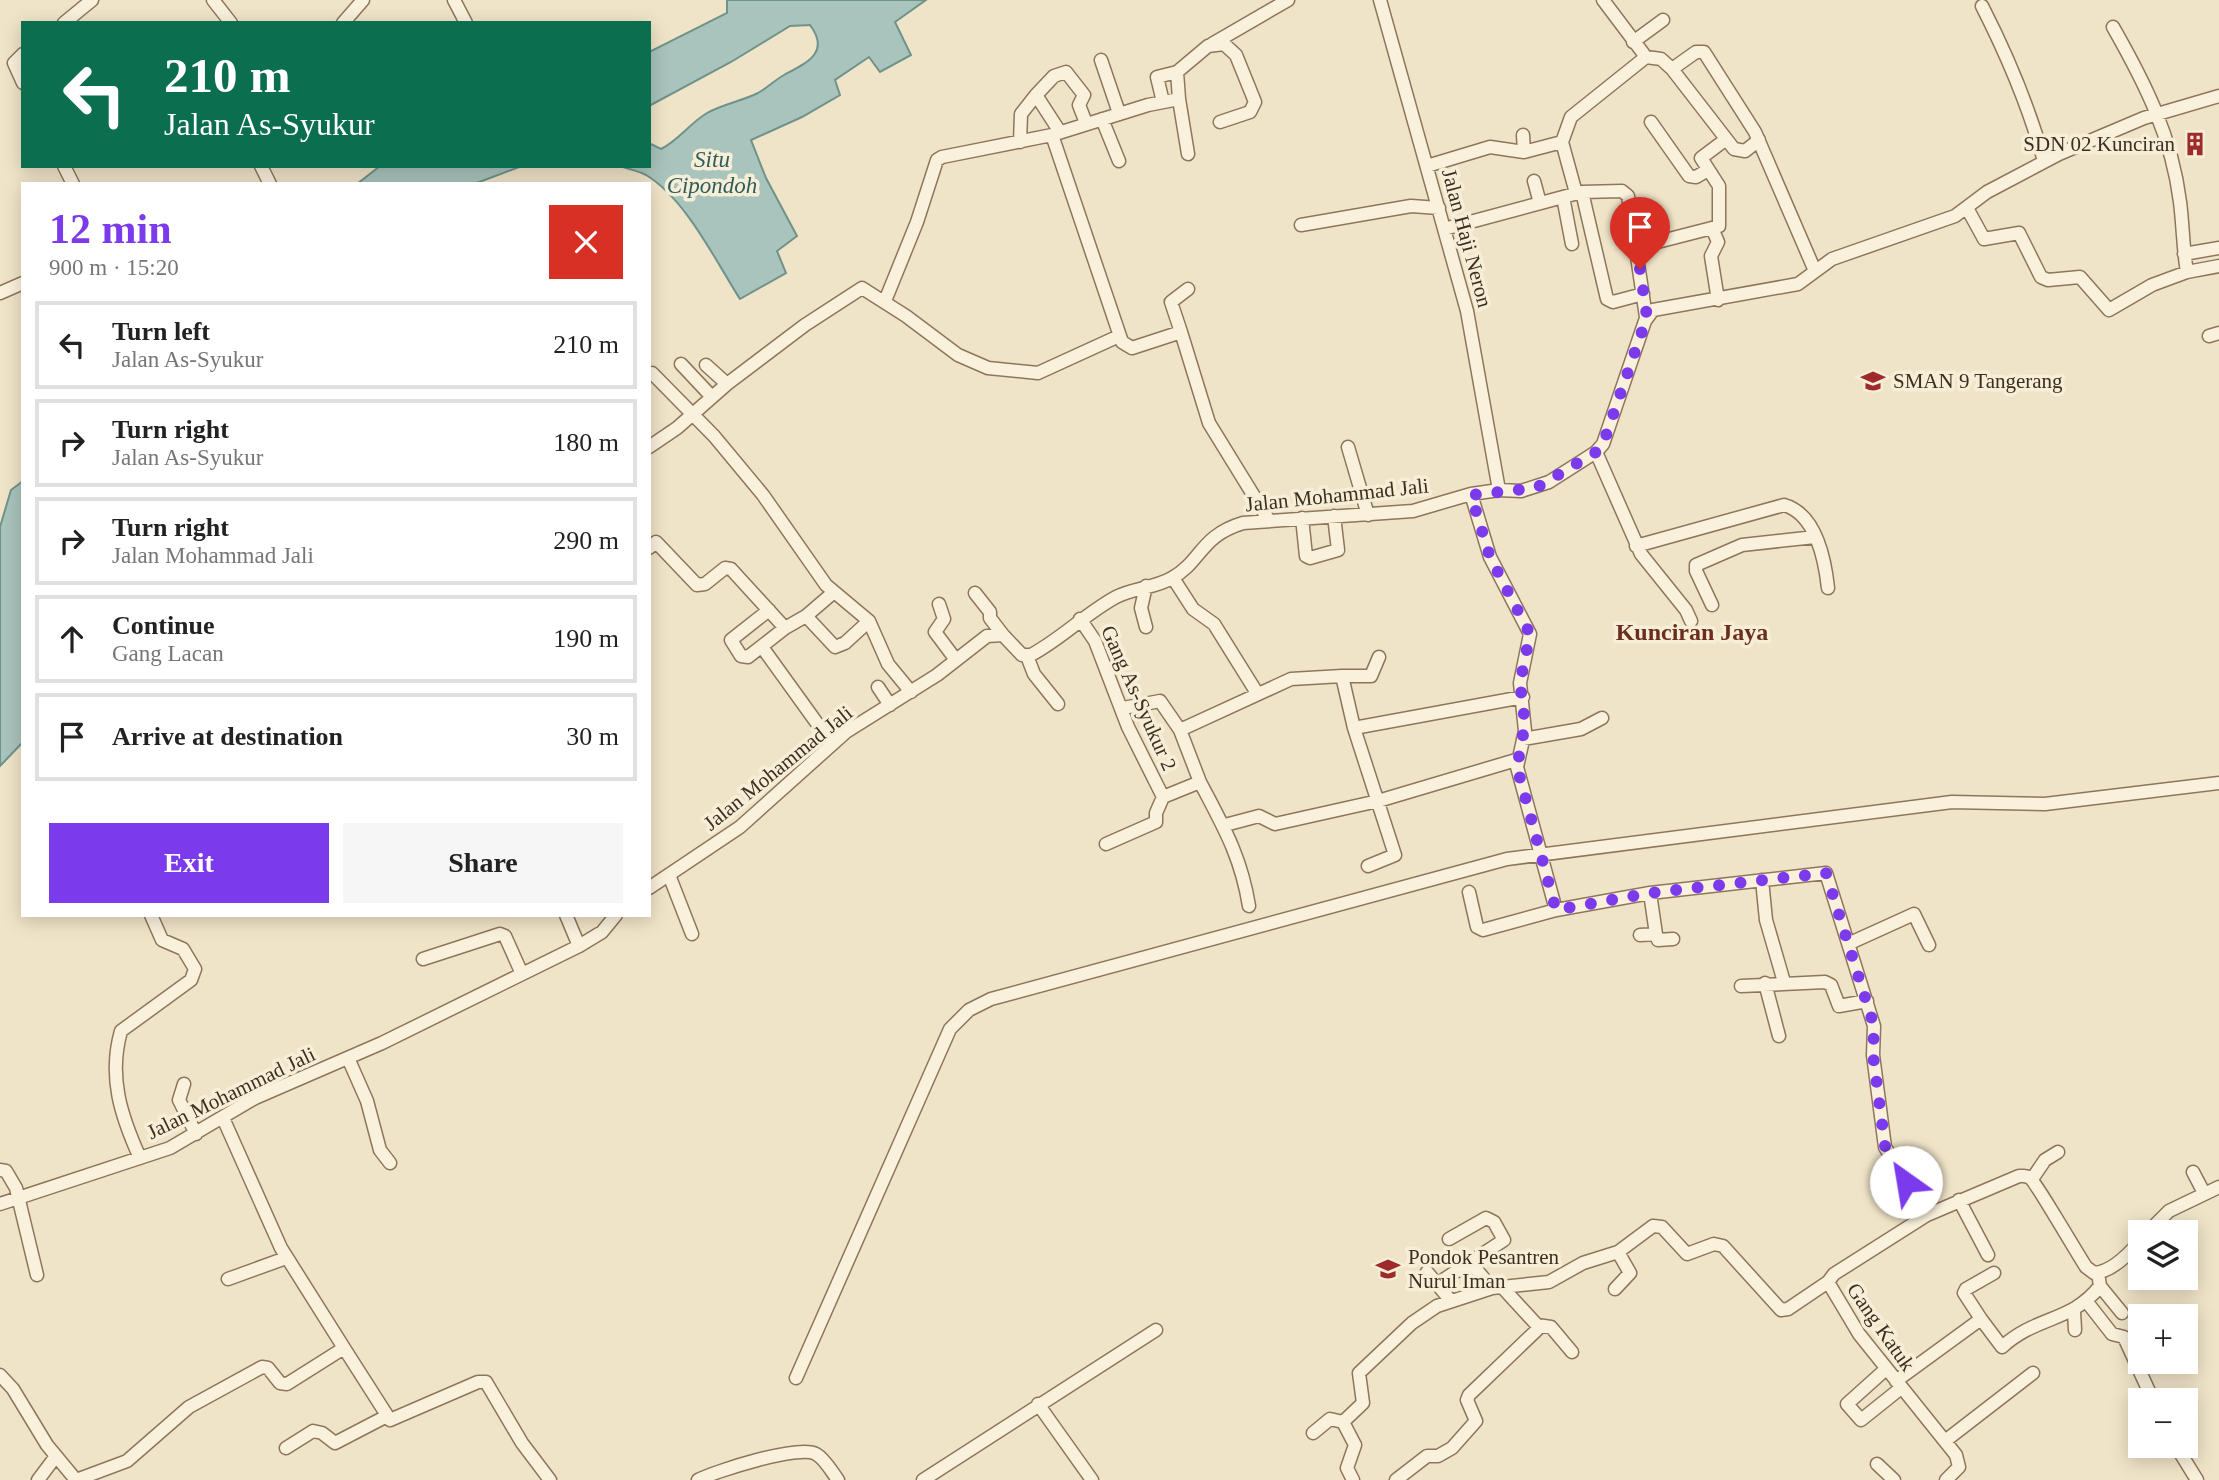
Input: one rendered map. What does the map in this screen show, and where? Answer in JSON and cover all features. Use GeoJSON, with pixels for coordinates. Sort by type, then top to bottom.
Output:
{"type":"FeatureCollection","features":[{"type":"Feature","properties":{"kind":"street"},"geometry":{"type":"LineString","coordinates":[[66,21],[92,0]]}},
{"type":"Feature","properties":{"kind":"street"},"geometry":{"type":"LineString","coordinates":[[213,0],[229,21]]}},
{"type":"Feature","properties":{"kind":"street"},"geometry":{"type":"LineString","coordinates":[[345,21],[363,0]]}},
{"type":"Feature","properties":{"kind":"street"},"geometry":{"type":"LineString","coordinates":[[454,0],[465,21]]}},
{"type":"Feature","properties":{"kind":"street"},"geometry":{"type":"LineString","coordinates":[[1163,102],[1157,77],[1177,72],[1228,32],[1288,0]]}},
{"type":"Feature","properties":{"kind":"street","name":"Jalan Haji Neron"},"geometry":{"type":"LineString","coordinates":[[1380,0],[1470,320],[1499,490]]}},
{"type":"Feature","properties":{"kind":"street"},"geometry":{"type":"LineString","coordinates":[[1603,0],[1646,57],[1661,59],[1672,69],[1725,140],[1739,152],[1759,140]]}},
{"type":"Feature","properties":{"kind":"street"},"geometry":{"type":"LineString","coordinates":[[1982,6],[2024,96],[2044,162]]}},
{"type":"Feature","properties":{"kind":"street"},"geometry":{"type":"LineString","coordinates":[[1633,42],[1663,20]]}},
{"type":"Feature","properties":{"kind":"street"},"geometry":{"type":"LineString","coordinates":[[2113,27],[2146,84],[2159,114],[2180,201],[2187,272]]}},
{"type":"Feature","properties":{"kind":"street"},"geometry":{"type":"LineString","coordinates":[[1209,46],[1224,44],[1231,48],[1255,102],[1251,112],[1220,122]]}},
{"type":"Feature","properties":{"kind":"street"},"geometry":{"type":"LineString","coordinates":[[1672,69],[1696,52],[1704,52],[1759,140],[1815,271]]}},
{"type":"Feature","properties":{"kind":"street"},"geometry":{"type":"LineString","coordinates":[[21,56],[15,63],[21,78]]}},
{"type":"Feature","properties":{"kind":"street"},"geometry":{"type":"LineString","coordinates":[[1643,294],[1613,302],[1607,299],[1573,194],[1562,142],[1571,117],[1646,57]]}},
{"type":"Feature","properties":{"kind":"street"},"geometry":{"type":"LineString","coordinates":[[1101,61],[1119,113]]}},
{"type":"Feature","properties":{"kind":"street"},"geometry":{"type":"LineString","coordinates":[[1020,142],[1021,114],[1054,76],[1066,72],[1084,94],[1079,104],[1086,123]]}},
{"type":"Feature","properties":{"kind":"street"},"geometry":{"type":"LineString","coordinates":[[1177,72],[1188,154]]}},
{"type":"Feature","properties":{"kind":"street"},"geometry":{"type":"LineString","coordinates":[[1036,95],[1056,134],[1119,336],[1125,346],[1132,348],[1181,332]]}},
{"type":"Feature","properties":{"kind":"street"},"geometry":{"type":"LineString","coordinates":[[1647,317],[1658,308],[1791,287],[1832,259],[1892,239],[1967,208],[1987,192],[2044,162],[2124,126],[2219,96]]}},
{"type":"Feature","properties":{"kind":"street"},"geometry":{"type":"LineString","coordinates":[[885,301],[917,222],[937,160],[948,155],[1056,134],[1119,113],[1179,99]]}},
{"type":"Feature","properties":{"kind":"street"},"geometry":{"type":"LineString","coordinates":[[1102,119],[1119,161]]}},
{"type":"Feature","properties":{"kind":"street"},"geometry":{"type":"LineString","coordinates":[[1651,122],[1689,176],[1696,177],[1708,170]]}},
{"type":"Feature","properties":{"kind":"street"},"geometry":{"type":"LineString","coordinates":[[1524,135],[1524,152]]}},
{"type":"Feature","properties":{"kind":"street"},"geometry":{"type":"LineString","coordinates":[[1638,247],[1719,226],[1719,189],[1701,158],[1725,140]]}},
{"type":"Feature","properties":{"kind":"street"},"geometry":{"type":"LineString","coordinates":[[1427,166],[1490,147],[1524,152],[1562,142]]}},
{"type":"Feature","properties":{"kind":"street"},"geometry":{"type":"LineString","coordinates":[[1534,181],[1540,203]]}},
{"type":"Feature","properties":{"kind":"street"},"geometry":{"type":"LineString","coordinates":[[1444,229],[1573,194],[1599,189],[1626,193],[1638,247],[1647,317],[1607,434],[1596,452],[1636,547],[1691,621]]}},
{"type":"Feature","properties":{"kind":"street"},"geometry":{"type":"LineString","coordinates":[[1572,244],[1573,194]]}},
{"type":"Feature","properties":{"kind":"street"},"geometry":{"type":"LineString","coordinates":[[1301,225],[1411,206],[1439,208]]}},
{"type":"Feature","properties":{"kind":"street"},"geometry":{"type":"LineString","coordinates":[[1967,208],[1984,239],[2018,233],[2041,277],[2048,280],[2080,277],[2109,310],[2152,285],[2187,272],[2216,271]]}},
{"type":"Feature","properties":{"kind":"street"},"geometry":{"type":"LineString","coordinates":[[1712,228],[1718,242],[1712,256],[1718,300]]}},
{"type":"Feature","properties":{"kind":"street"},"geometry":{"type":"LineString","coordinates":[[2184,254],[2219,248]]}},
{"type":"Feature","properties":{"kind":"street"},"geometry":{"type":"LineString","coordinates":[[0,293],[21,284]]}},
{"type":"Feature","properties":{"kind":"street"},"geometry":{"type":"LineString","coordinates":[[651,446],[693,415],[727,384],[856,289],[867,289],[958,355],[988,368],[1038,373],[1119,336]]}},
{"type":"Feature","properties":{"kind":"street"},"geometry":{"type":"LineString","coordinates":[[1188,289],[1171,302],[1209,423],[1268,519]]}},
{"type":"Feature","properties":{"kind":"street"},"geometry":{"type":"LineString","coordinates":[[681,364],[712,397]]}},
{"type":"Feature","properties":{"kind":"street"},"geometry":{"type":"LineString","coordinates":[[706,365],[727,384]]}},
{"type":"Feature","properties":{"kind":"street"},"geometry":{"type":"LineString","coordinates":[[652,373],[763,495],[816,573],[869,621],[888,664],[911,692]]}},
{"type":"Feature","properties":{"kind":"street"},"geometry":{"type":"LineString","coordinates":[[1348,447],[1368,515]]}},
{"type":"Feature","properties":{"kind":"street","name":"Jalan Mohammad Jali"},"geometry":{"type":"LineString","coordinates":[[1027,656],[1118,596],[1173,578],[1220,531],[1243,523],[1268,519],[1413,511],[1471,495],[1536,488],[1596,452]]}},
{"type":"Feature","properties":{"kind":"street"},"geometry":{"type":"LineString","coordinates":[[1471,495],[1490,557],[1530,634],[1520,683],[1523,696],[1523,739],[1516,760],[1519,784],[1556,910]]}},
{"type":"Feature","properties":{"kind":"street"},"geometry":{"type":"LineString","coordinates":[[1636,547],[1784,505],[1794,510],[1815,537],[1823,555],[1828,588]]}},
{"type":"Feature","properties":{"kind":"street"},"geometry":{"type":"LineString","coordinates":[[1302,518],[1306,556],[1310,558],[1338,550],[1335,516]]}},
{"type":"Feature","properties":{"kind":"street"},"geometry":{"type":"LineString","coordinates":[[1712,605],[1696,571],[1696,565],[1748,543],[1815,537]]}},
{"type":"Feature","properties":{"kind":"street"},"geometry":{"type":"LineString","coordinates":[[652,541],[697,585],[705,584],[725,568],[731,569],[785,628]]}},
{"type":"Feature","properties":{"kind":"street"},"geometry":{"type":"LineString","coordinates":[[1173,578],[1193,609],[1214,624],[1256,693]]}},
{"type":"Feature","properties":{"kind":"street"},"geometry":{"type":"LineString","coordinates":[[1146,586],[1142,608],[1146,627]]}},
{"type":"Feature","properties":{"kind":"street"},"geometry":{"type":"LineString","coordinates":[[769,610],[731,640],[744,658],[806,616],[834,592]]}},
{"type":"Feature","properties":{"kind":"street"},"geometry":{"type":"LineString","coordinates":[[975,593],[1003,635],[1027,656],[1034,674],[1058,704]]}},
{"type":"Feature","properties":{"kind":"street"},"geometry":{"type":"LineString","coordinates":[[939,604],[944,619],[935,632],[956,660]]}},
{"type":"Feature","properties":{"kind":"street"},"geometry":{"type":"LineString","coordinates":[[806,616],[835,647],[845,643],[869,621]]}},
{"type":"Feature","properties":{"kind":"street","name":"Gang As-Syukur 2"},"geometry":{"type":"LineString","coordinates":[[1080,619],[1096,641],[1128,727],[1163,797],[1156,813],[1156,822],[1106,844]]}},
{"type":"Feature","properties":{"kind":"street","name":"Jalan Mohammad Jali"},"geometry":{"type":"LineString","coordinates":[[651,887],[740,827],[832,744],[911,692],[987,636],[1003,635]]}},
{"type":"Feature","properties":{"kind":"street"},"geometry":{"type":"LineString","coordinates":[[762,647],[832,744]]}},
{"type":"Feature","properties":{"kind":"street"},"geometry":{"type":"LineString","coordinates":[[1180,730],[1291,679],[1371,676],[1379,657]]}},
{"type":"Feature","properties":{"kind":"street"},"geometry":{"type":"LineString","coordinates":[[1342,676],[1354,728],[1395,855],[1368,866]]}},
{"type":"Feature","properties":{"kind":"street"},"geometry":{"type":"LineString","coordinates":[[878,687],[890,705]]}},
{"type":"Feature","properties":{"kind":"street"},"geometry":{"type":"LineString","coordinates":[[1354,728],[1523,696]]}},
{"type":"Feature","properties":{"kind":"street"},"geometry":{"type":"LineString","coordinates":[[1123,708],[1160,701],[1180,730],[1200,782],[1225,825],[1243,870],[1249,905]]}},
{"type":"Feature","properties":{"kind":"street"},"geometry":{"type":"LineString","coordinates":[[1523,739],[1581,729],[1602,718]]}},
{"type":"Feature","properties":{"kind":"street"},"geometry":{"type":"LineString","coordinates":[[1225,825],[1259,816],[1275,824],[1378,801],[1516,760]]}},
{"type":"Feature","properties":{"kind":"street"},"geometry":{"type":"LineString","coordinates":[[1163,797],[1200,782]]}},
{"type":"Feature","properties":{"kind":"street"},"geometry":{"type":"LineString","coordinates":[[796,1378],[950,1029],[969,1010],[992,999],[1507,859],[1952,802],[2045,804],[2219,783]]}},
{"type":"Feature","properties":{"kind":"street"},"geometry":{"type":"LineString","coordinates":[[1469,892],[1479,930],[1513,924],[1556,910],[1650,893],[1826,873],[1874,1026],[1873,1055],[1885,1146],[1927,1215]]}},
{"type":"Feature","properties":{"kind":"street"},"geometry":{"type":"LineString","coordinates":[[670,875],[692,934]]}},
{"type":"Feature","properties":{"kind":"street"},"geometry":{"type":"LineString","coordinates":[[1762,880],[1766,920],[1784,982]]}},
{"type":"Feature","properties":{"kind":"street"},"geometry":{"type":"LineString","coordinates":[[1650,893],[1658,940],[1673,939]]}},
{"type":"Feature","properties":{"kind":"street"},"geometry":{"type":"LineString","coordinates":[[1850,943],[1914,914],[1929,945]]}},
{"type":"Feature","properties":{"kind":"street"},"geometry":{"type":"LineString","coordinates":[[140,1157],[125,1125],[117,1092],[117,1049],[121,1031],[188,982],[195,969],[183,949],[162,940],[152,917]]}},
{"type":"Feature","properties":{"kind":"street"},"geometry":{"type":"LineString","coordinates":[[567,917],[579,946]]}},
{"type":"Feature","properties":{"kind":"street","name":"Jalan Mohammad Jali"},"geometry":{"type":"LineString","coordinates":[[0,1204],[170,1148],[266,1093],[348,1058],[579,946],[602,932],[614,917]]}},
{"type":"Feature","properties":{"kind":"street"},"geometry":{"type":"LineString","coordinates":[[423,959],[459,950],[500,934],[505,936],[523,974]]}},
{"type":"Feature","properties":{"kind":"street"},"geometry":{"type":"LineString","coordinates":[[1640,935],[1656,934]]}},
{"type":"Feature","properties":{"kind":"street"},"geometry":{"type":"LineString","coordinates":[[1741,986],[1825,982],[1831,985],[1839,1006],[1867,1001]]}},
{"type":"Feature","properties":{"kind":"street"},"geometry":{"type":"LineString","coordinates":[[1765,983],[1779,1036]]}},
{"type":"Feature","properties":{"kind":"street"},"geometry":{"type":"LineString","coordinates":[[348,1058],[367,1101],[380,1150],[390,1163]]}},
{"type":"Feature","properties":{"kind":"street"},"geometry":{"type":"LineString","coordinates":[[184,1084],[179,1100],[196,1134]]}},
{"type":"Feature","properties":{"kind":"street"},"geometry":{"type":"LineString","coordinates":[[223,1118],[286,1258],[386,1417]]}},
{"type":"Feature","properties":{"kind":"street"},"geometry":{"type":"LineString","coordinates":[[2058,1152],[2045,1160],[2032,1179],[2087,1267],[2122,1312]]}},
{"type":"Feature","properties":{"kind":"street"},"geometry":{"type":"LineString","coordinates":[[0,1170],[12,1179],[18,1196],[37,1275]]}},
{"type":"Feature","properties":{"kind":"street"},"geometry":{"type":"LineString","coordinates":[[2193,1172],[2204,1193]]}},
{"type":"Feature","properties":{"kind":"street","name":"Gang Katuk"},"geometry":{"type":"LineString","coordinates":[[1946,1480],[1956,1471],[1959,1462],[1855,1328],[1828,1282],[1834,1274],[1927,1215],[2019,1176],[2032,1179]]}},
{"type":"Feature","properties":{"kind":"street"},"geometry":{"type":"LineString","coordinates":[[2162,1220],[2169,1211],[2219,1187]]}},
{"type":"Feature","properties":{"kind":"street"},"geometry":{"type":"LineString","coordinates":[[1959,1200],[1988,1255]]}},
{"type":"Feature","properties":{"kind":"street"},"geometry":{"type":"LineString","coordinates":[[1437,1284],[1504,1240],[1494,1222],[1486,1218],[1449,1239]]}},
{"type":"Feature","properties":{"kind":"street"},"geometry":{"type":"LineString","coordinates":[[1343,1422],[1363,1403],[1359,1377],[1361,1370],[1412,1323],[1451,1301],[1497,1288],[1549,1282],[1583,1263],[1618,1252],[1658,1225],[1687,1254],[1719,1244],[1782,1310],[1828,1282]]}},
{"type":"Feature","properties":{"kind":"street"},"geometry":{"type":"LineString","coordinates":[[1615,1289],[1630,1273],[1618,1252]]}},
{"type":"Feature","properties":{"kind":"street"},"geometry":{"type":"LineString","coordinates":[[1994,1273],[1966,1289],[1964,1293],[2004,1350],[2035,1324],[2074,1311],[2087,1302],[2099,1280],[2128,1254]]}},
{"type":"Feature","properties":{"kind":"street"},"geometry":{"type":"LineString","coordinates":[[228,1279],[286,1258]]}},
{"type":"Feature","properties":{"kind":"street"},"geometry":{"type":"LineString","coordinates":[[1469,1261],[1541,1326],[1551,1327],[1572,1352]]}},
{"type":"Feature","properties":{"kind":"street"},"geometry":{"type":"LineString","coordinates":[[1427,1272],[1451,1301]]}},
{"type":"Feature","properties":{"kind":"street"},"geometry":{"type":"LineString","coordinates":[[2087,1302],[2112,1334],[2124,1337],[2147,1388]]}},
{"type":"Feature","properties":{"kind":"street"},"geometry":{"type":"LineString","coordinates":[[2074,1311],[2077,1320],[2075,1330]]}},
{"type":"Feature","properties":{"kind":"street"},"geometry":{"type":"LineString","coordinates":[[1886,1369],[1857,1392],[1873,1411],[1898,1385],[1981,1319]]}},
{"type":"Feature","properties":{"kind":"street"},"geometry":{"type":"LineString","coordinates":[[1402,1478],[1427,1456],[1441,1455],[1460,1442],[1476,1421],[1467,1400],[1469,1395],[1541,1326]]}},
{"type":"Feature","properties":{"kind":"street"},"geometry":{"type":"LineString","coordinates":[[923,1480],[1156,1330]]}},
{"type":"Feature","properties":{"kind":"street"},"geometry":{"type":"LineString","coordinates":[[0,1375],[13,1389],[56,1456],[76,1480],[127,1461],[189,1407],[262,1367],[268,1368],[279,1383],[287,1384],[344,1348]]}},
{"type":"Feature","properties":{"kind":"street"},"geometry":{"type":"LineString","coordinates":[[1945,1441],[2033,1373]]}},
{"type":"Feature","properties":{"kind":"street"},"geometry":{"type":"LineString","coordinates":[[286,1448],[313,1431],[322,1433],[335,1443],[386,1417],[394,1419],[478,1382],[486,1382],[522,1443],[550,1480]]}},
{"type":"Feature","properties":{"kind":"street"},"geometry":{"type":"LineString","coordinates":[[1038,1404],[1092,1480]]}},
{"type":"Feature","properties":{"kind":"street"},"geometry":{"type":"LineString","coordinates":[[1313,1433],[1330,1419],[1343,1422],[1355,1445],[1347,1468],[1353,1480]]}},
{"type":"Feature","properties":{"kind":"street"},"geometry":{"type":"LineString","coordinates":[[698,1480],[748,1462],[809,1452],[821,1458],[838,1480]]}},
{"type":"Feature","properties":{"kind":"street"},"geometry":{"type":"LineString","coordinates":[[38,1480],[56,1456]]}},
{"type":"Feature","properties":{"kind":"street"},"geometry":{"type":"LineString","coordinates":[[2183,1458],[2197,1480]]}},
{"type":"Feature","properties":{"kind":"street"},"geometry":{"type":"LineString","coordinates":[[1877,1464],[1894,1480]]}},
{"type":"Feature","properties":{"kind":"water","name":"Situ Cipondoh"},"geometry":{"type":"Polygon","coordinates":[[[727,0],[926,0],[895,22],[911,55],[880,72],[869,57],[835,80],[840,95],[802,117],[751,140],[766,178],[797,236],[777,251],[786,273],[740,299],[699,231],[674,199],[646,175],[626,168],[651,168],[651,144],[661,149],[707,113],[758,93],[807,61],[817,50],[816,35],[810,25],[790,26],[731,62],[651,105],[651,51],[727,13],[727,0]]]}},
{"type":"Feature","properties":{"kind":"water"},"geometry":{"type":"Polygon","coordinates":[[[377,168],[517,168],[479,182],[360,182],[377,168]]]}},
{"type":"Feature","properties":{"kind":"water"},"geometry":{"type":"Polygon","coordinates":[[[21,482],[21,744],[0,766],[0,527],[11,490],[21,482]]]}},
{"type":"Feature","properties":{"kind":"place","name":"SDN 02 Kunciran"},"geometry":{"type":"Point","coordinates":[2195,144]}},
{"type":"Feature","properties":{"kind":"place","name":"SMAN 9 Tangerang"},"geometry":{"type":"Point","coordinates":[1873,381]}},
{"type":"Feature","properties":{"kind":"place","name":"Pondok Pesantren Nurul Iman"},"geometry":{"type":"Point","coordinates":[1388,1269]}},
{"type":"Feature","properties":{"kind":"district","name":"Kunciran Jaya"},"geometry":{"type":"Point","coordinates":[1692,632]}},
{"type":"Feature","properties":{"kind":"route"},"geometry":{"type":"LineString","coordinates":[[1640,269],[1647,317],[1603,444],[1596,452],[1536,488],[1471,495],[1490,557],[1530,634],[1520,683],[1525,731],[1516,760],[1519,784],[1556,910],[1650,893],[1826,873],[1874,1026],[1873,1055],[1885,1146],[1906,1182]]}}]}
